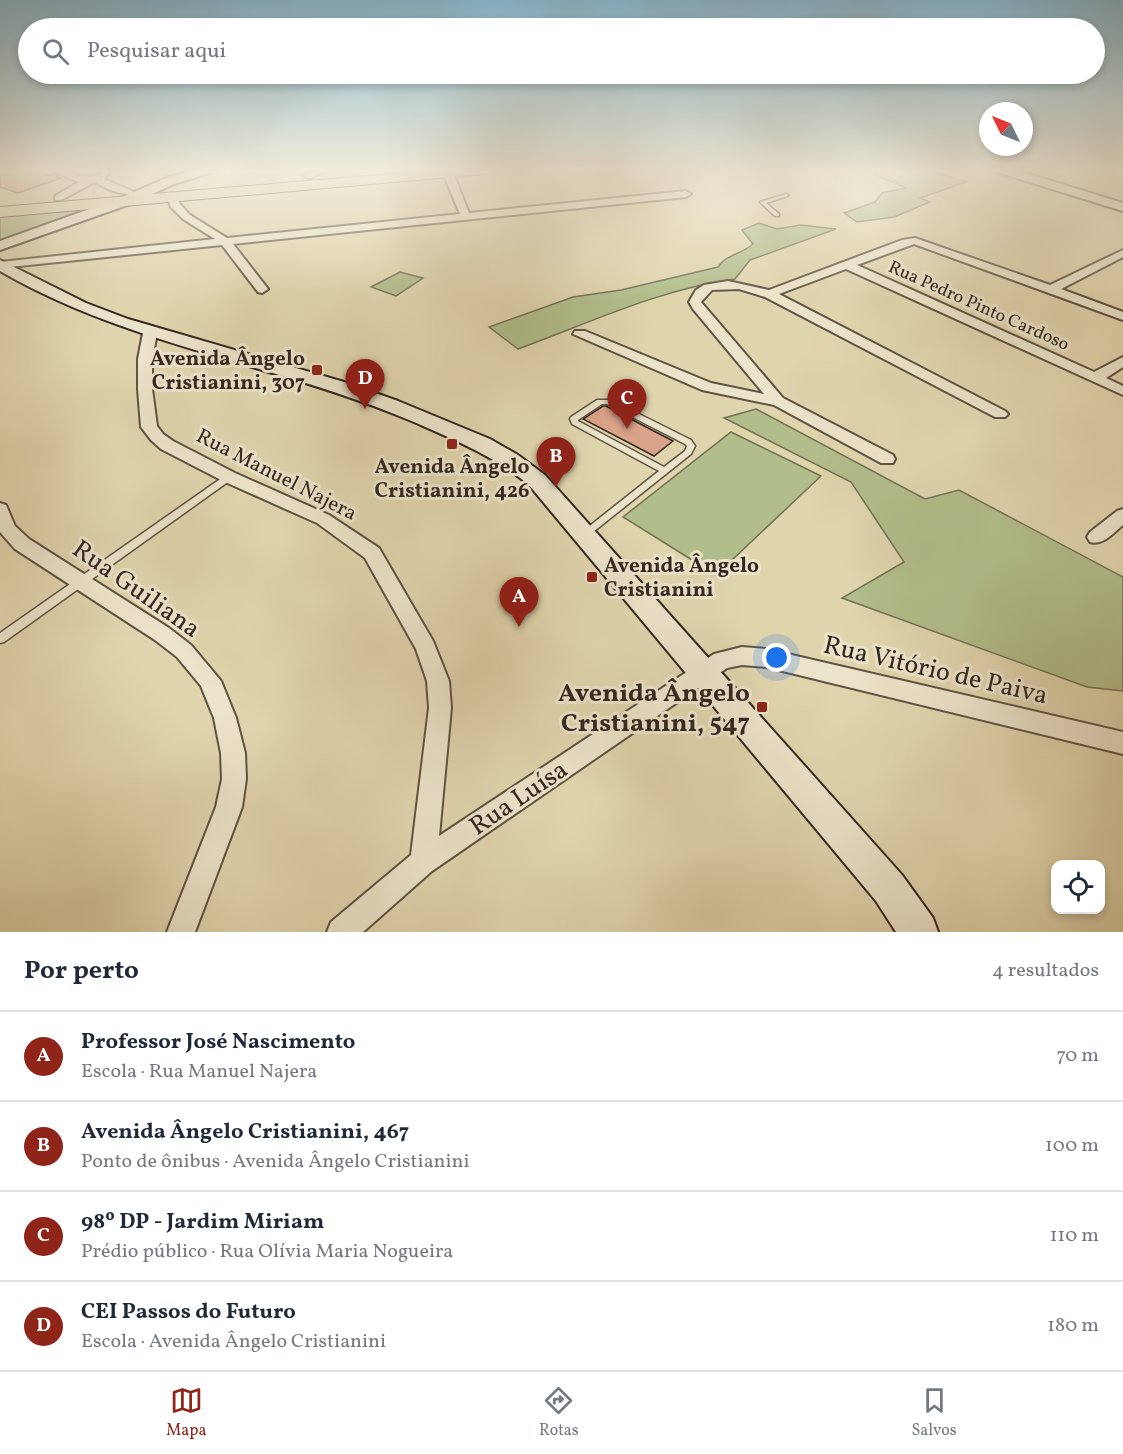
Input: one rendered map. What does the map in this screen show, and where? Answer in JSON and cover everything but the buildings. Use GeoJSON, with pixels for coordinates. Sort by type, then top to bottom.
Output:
{"type":"FeatureCollection","features":[{"type":"Feature","properties":{"kind":"street"},"geometry":{"type":"LineString","coordinates":[[0,246],[82,212]]}},
{"type":"Feature","properties":{"kind":"street"},"geometry":{"type":"LineString","coordinates":[[183,212],[225,242],[262,289]]}},
{"type":"Feature","properties":{"kind":"street"},"geometry":{"type":"LineString","coordinates":[[464,212],[466,218]]}},
{"type":"Feature","properties":{"kind":"street"},"geometry":{"type":"LineString","coordinates":[[0,265],[516,212]]}},
{"type":"Feature","properties":{"kind":"street"},"geometry":{"type":"LineString","coordinates":[[769,294],[906,242],[915,241],[929,244],[1123,316]]}},
{"type":"Feature","properties":{"kind":"street"},"geometry":{"type":"LineString","coordinates":[[1052,289],[1123,254]]}},
{"type":"Feature","properties":{"kind":"street"},"geometry":{"type":"LineString","coordinates":[[0,265],[35,287],[150,333],[345,388],[472,439],[519,464],[537,480],[584,534],[888,888],[919,932]]}},
{"type":"Feature","properties":{"kind":"street","name":"Rua Pedro Pinto Cardoso"},"geometry":{"type":"LineString","coordinates":[[848,265],[1123,390]]}},
{"type":"Feature","properties":{"kind":"street"},"geometry":{"type":"LineString","coordinates":[[778,401],[695,302],[703,291],[725,284],[739,283],[769,294],[1000,414]]}},
{"type":"Feature","properties":{"kind":"street","name":"Rua Manuel Najera"},"geometry":{"type":"LineString","coordinates":[[150,333],[145,359],[146,414],[149,427],[167,445],[229,477],[322,519],[372,553],[426,647],[438,681],[440,708],[423,862]]}},
{"type":"Feature","properties":{"kind":"street"},"geometry":{"type":"LineString","coordinates":[[580,333],[707,387],[778,401],[887,459]]}},
{"type":"Feature","properties":{"kind":"street"},"geometry":{"type":"LineString","coordinates":[[1095,378],[1123,360]]}},
{"type":"Feature","properties":{"kind":"street","name":"Rua Guiliana"},"geometry":{"type":"LineString","coordinates":[[0,509],[7,529],[22,544],[162,634],[184,651],[210,681],[225,718],[233,753],[234,779],[229,807],[181,932]]}},
{"type":"Feature","properties":{"kind":"street"},"geometry":{"type":"LineString","coordinates":[[1096,537],[1123,515]]}},
{"type":"Feature","properties":{"kind":"street","name":"Rua Vitório de Paiva"},"geometry":{"type":"LineString","coordinates":[[702,672],[722,660],[742,656],[766,658],[1123,743]]}},
{"type":"Feature","properties":{"kind":"street","name":"Rua Luísa"},"geometry":{"type":"LineString","coordinates":[[341,932],[423,862],[702,672]]}},
{"type":"Feature","properties":{"kind":"lane"},"geometry":{"type":"LineString","coordinates":[[584,534],[688,452],[691,448],[690,444],[608,402],[600,402],[574,419],[575,423],[664,470]]}},
{"type":"Feature","properties":{"kind":"lane"},"geometry":{"type":"LineString","coordinates":[[0,639],[229,477]]}},
{"type":"Feature","properties":{"kind":"green space"},"geometry":{"type":"Polygon","coordinates":[[[38,212],[82,212],[0,243],[0,216],[38,212]]]}},
{"type":"Feature","properties":{"kind":"green space"},"geometry":{"type":"Polygon","coordinates":[[[905,212],[894,217],[857,222],[844,213],[905,212]]]}},
{"type":"Feature","properties":{"kind":"green space"},"geometry":{"type":"Polygon","coordinates":[[[759,223],[777,229],[800,225],[836,229],[750,260],[735,279],[679,290],[518,349],[489,327],[573,297],[621,290],[718,267],[725,260],[753,244],[742,230],[759,223]]]}},
{"type":"Feature","properties":{"kind":"green space"},"geometry":{"type":"Polygon","coordinates":[[[400,272],[423,278],[396,296],[371,287],[400,272]]]}},
{"type":"Feature","properties":{"kind":"green space"},"geometry":{"type":"Polygon","coordinates":[[[756,409],[925,499],[959,490],[1123,577],[1123,691],[1087,687],[842,598],[904,562],[851,482],[724,418],[756,409]]]}},
{"type":"Feature","properties":{"kind":"green space"},"geometry":{"type":"Polygon","coordinates":[[[731,432],[821,476],[716,575],[623,517],[731,432]]]}},
{"type":"Feature","properties":{"kind":"place","name":"Avenida Ângelo Cristianini, 307"},"geometry":{"type":"Point","coordinates":[317,370]}},
{"type":"Feature","properties":{"kind":"place","name":"CEI Passos do Futuro"},"geometry":{"type":"Point","coordinates":[365,409]}},
{"type":"Feature","properties":{"kind":"place","name":"98º DP - Jardim Miriam"},"geometry":{"type":"Point","coordinates":[627,429]}},
{"type":"Feature","properties":{"kind":"place","name":"Avenida Ângelo Cristianini, 426"},"geometry":{"type":"Point","coordinates":[452,444]}},
{"type":"Feature","properties":{"kind":"place","name":"Avenida Ângelo Cristianini, 467"},"geometry":{"type":"Point","coordinates":[556,487]}},
{"type":"Feature","properties":{"kind":"place","name":"Avenida Ângelo Cristianini"},"geometry":{"type":"Point","coordinates":[592,577]}},
{"type":"Feature","properties":{"kind":"place","name":"Professor José Nascimento"},"geometry":{"type":"Point","coordinates":[519,627]}},
{"type":"Feature","properties":{"kind":"place","name":"Avenida Ângelo Cristianini, 547"},"geometry":{"type":"Point","coordinates":[762,707]}}]}
